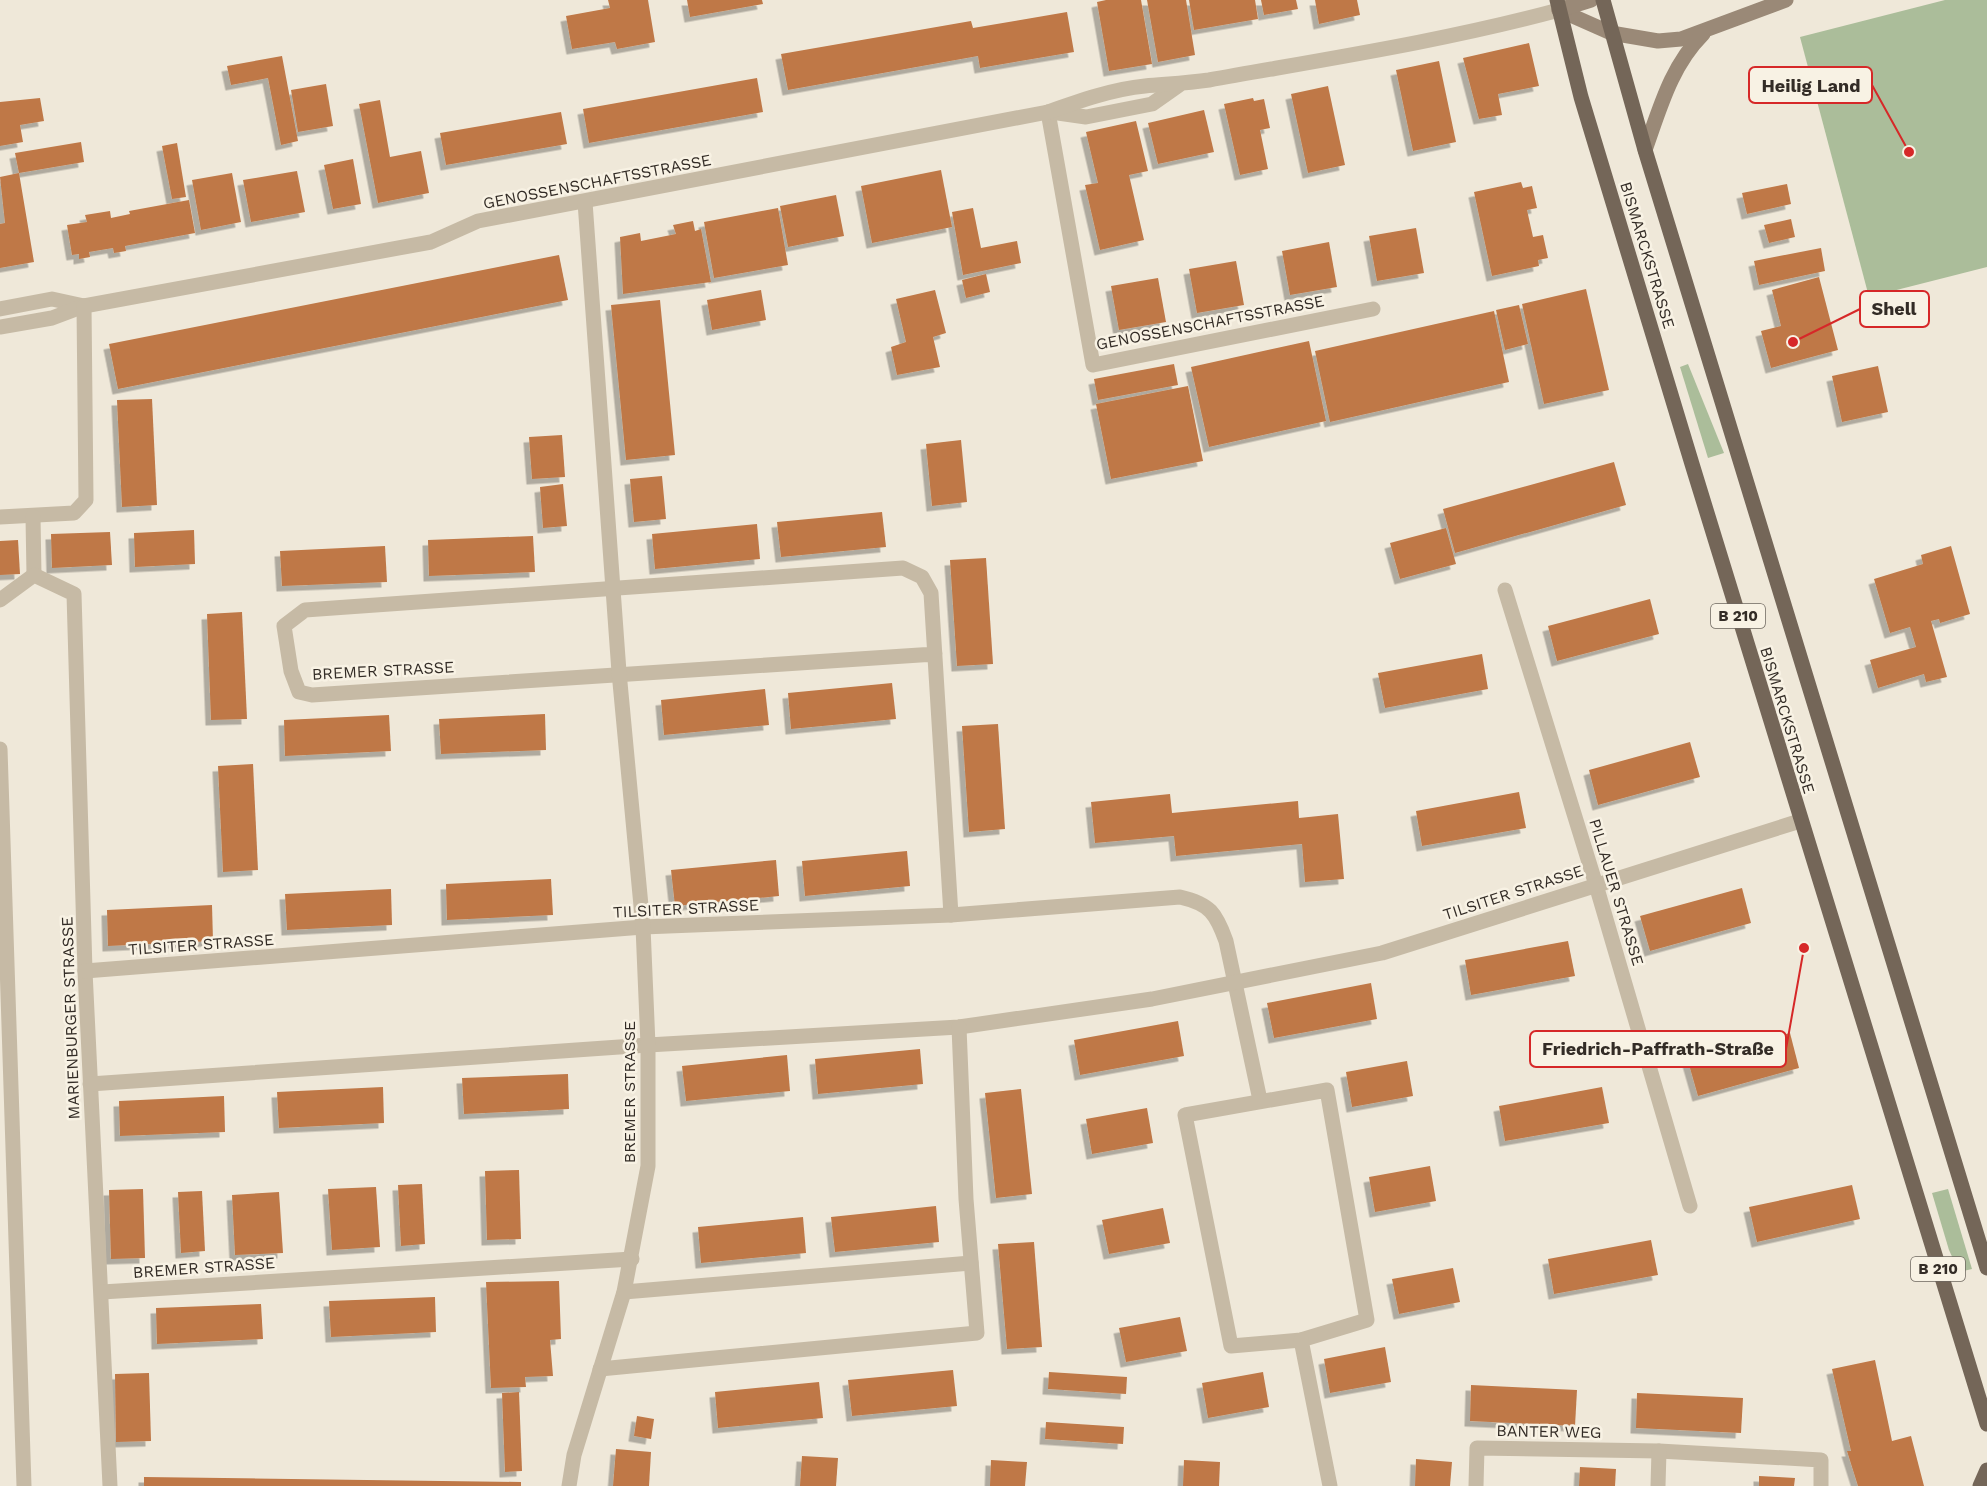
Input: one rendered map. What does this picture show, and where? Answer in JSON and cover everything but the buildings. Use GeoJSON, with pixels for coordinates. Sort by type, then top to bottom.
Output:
{"type":"FeatureCollection","features":[{"type":"Feature","properties":{"kind":"main road"},"geometry":{"type":"LineString","coordinates":[[1558,5],[1591,0]]}},
{"type":"Feature","properties":{"kind":"main road","name":"BISMARCKSTRASSE"},"geometry":{"type":"LineString","coordinates":[[1603,0],[1645,150],[1987,1268]]}},
{"type":"Feature","properties":{"kind":"main road"},"geometry":{"type":"LineString","coordinates":[[1558,5],[1611,33],[1658,41],[1681,39],[1737,16],[1786,0]]}},
{"type":"Feature","properties":{"kind":"main road","name":"BISMARCKSTRASSE"},"geometry":{"type":"LineString","coordinates":[[1558,5],[1581,97],[1800,821],[1987,1424]]}},
{"type":"Feature","properties":{"kind":"main road"},"geometry":{"type":"LineString","coordinates":[[1645,150],[1664,96],[1678,66],[1688,49],[1707,30]]}},
{"type":"Feature","properties":{"kind":"main road"},"geometry":{"type":"LineString","coordinates":[[1980,1486],[1987,1470]]}},
{"type":"Feature","properties":{"kind":"street","name":"GENOSSENSCHAFTSSTRASSE"},"geometry":{"type":"LineString","coordinates":[[0,327],[52,318],[84,306],[431,242],[478,221],[1048,112],[1086,117],[1152,104],[1179,85],[1452,36],[1558,5]]}},
{"type":"Feature","properties":{"kind":"street","name":"GENOSSENSCHAFTSSTRASSE"},"geometry":{"type":"LineString","coordinates":[[1048,112],[1093,365],[1373,309]]}},
{"type":"Feature","properties":{"kind":"street","name":"BREMER STRASSE"},"geometry":{"type":"LineString","coordinates":[[569,1486],[574,1455],[624,1292],[648,1166],[648,1045],[644,927],[619,672],[585,202]]}},
{"type":"Feature","properties":{"kind":"street","name":"GENOSSENSCHAFTSSTRASSE"},"geometry":{"type":"LineString","coordinates":[[0,309],[52,299],[84,306]]}},
{"type":"Feature","properties":{"kind":"street"},"geometry":{"type":"LineString","coordinates":[[0,517],[74,513],[86,500],[84,306]]}},
{"type":"Feature","properties":{"kind":"street"},"geometry":{"type":"LineString","coordinates":[[0,600],[34,575],[33,517]]}},
{"type":"Feature","properties":{"kind":"street","name":"BREMER STRASSE"},"geometry":{"type":"LineString","coordinates":[[935,654],[619,672],[312,695],[298,692],[291,671],[284,626],[305,610],[903,568],[922,577],[931,593],[935,654],[951,915]]}},
{"type":"Feature","properties":{"kind":"street","name":"MARIENBURGER STRASSE"},"geometry":{"type":"LineString","coordinates":[[34,575],[74,594],[85,971],[110,1486]]}},
{"type":"Feature","properties":{"kind":"street","name":"PILLAUER STRASSE"},"geometry":{"type":"LineString","coordinates":[[1505,590],[1596,885],[1690,1206]]}},
{"type":"Feature","properties":{"kind":"street"},"geometry":{"type":"LineString","coordinates":[[0,749],[24,1486]]}},
{"type":"Feature","properties":{"kind":"street","name":"TILSITER STRASSE"},"geometry":{"type":"LineString","coordinates":[[90,1084],[648,1045],[959,1027],[1152,999],[1382,953],[1800,821]]}},
{"type":"Feature","properties":{"kind":"street","name":"TILSITER STRASSE"},"geometry":{"type":"LineString","coordinates":[[85,971],[644,927],[951,915],[1180,897],[1200,902],[1217,917],[1226,941],[1233,981]]}},
{"type":"Feature","properties":{"kind":"street"},"geometry":{"type":"LineString","coordinates":[[1233,981],[1260,1100]]}},
{"type":"Feature","properties":{"kind":"street"},"geometry":{"type":"LineString","coordinates":[[600,1369],[977,1333],[971,1263],[959,1027]]}},
{"type":"Feature","properties":{"kind":"street"},"geometry":{"type":"LineString","coordinates":[[1327,1090],[1367,1320],[1301,1340],[1231,1346],[1185,1115],[1260,1100],[1327,1090]]}},
{"type":"Feature","properties":{"kind":"street","name":"BREMER STRASSE"},"geometry":{"type":"LineString","coordinates":[[102,1292],[632,1259]]}},
{"type":"Feature","properties":{"kind":"street"},"geometry":{"type":"LineString","coordinates":[[624,1292],[971,1263]]}},
{"type":"Feature","properties":{"kind":"street"},"geometry":{"type":"LineString","coordinates":[[1301,1340],[1330,1486]]}},
{"type":"Feature","properties":{"kind":"street","name":"BANTER WEG"},"geometry":{"type":"LineString","coordinates":[[1476,1486],[1477,1448],[1659,1451],[1821,1460],[1821,1486]]}},
{"type":"Feature","properties":{"kind":"street"},"geometry":{"type":"LineString","coordinates":[[1658,1486],[1659,1451]]}},
{"type":"Feature","properties":{"kind":"green space"},"geometry":{"type":"Polygon","coordinates":[[[1945,0],[1987,0],[1987,267],[1869,297],[1800,37],[1945,0]]]}},
{"type":"Feature","properties":{"kind":"green space"},"geometry":{"type":"Polygon","coordinates":[[[1688,364],[1724,453],[1708,458],[1680,367],[1688,364]]]}},
{"type":"Feature","properties":{"kind":"green space"},"geometry":{"type":"Polygon","coordinates":[[[1948,1189],[1972,1269],[1959,1272],[1949,1250],[1932,1193],[1948,1189]]]}},
{"type":"Feature","properties":{"kind":"place","name":"Heilig Land"},"geometry":{"type":"Point","coordinates":[1909,152]}},
{"type":"Feature","properties":{"kind":"place","name":"Shell"},"geometry":{"type":"Point","coordinates":[1793,342]}},
{"type":"Feature","properties":{"kind":"place","name":"Friedrich-Paffrath-Straße"},"geometry":{"type":"Point","coordinates":[1804,948]}}]}
